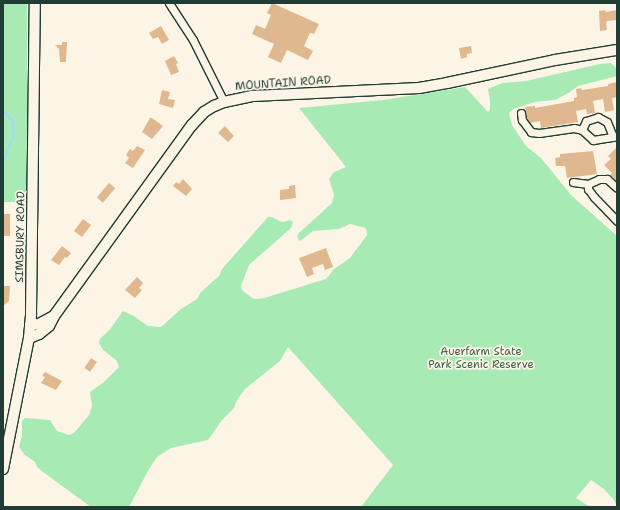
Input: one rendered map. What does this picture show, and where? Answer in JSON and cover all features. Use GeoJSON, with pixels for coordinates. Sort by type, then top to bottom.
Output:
{"type":"FeatureCollection","features":[{"type":"Feature","properties":{"kind":"main road","name":"SIMSBURY ROAD"},"geometry":{"type":"LineString","coordinates":[[3,469],[7,427],[29,338],[30,325],[33,230],[35,3]]}},
{"type":"Feature","properties":{"kind":"main road","name":"MOUNTAIN ROAD"},"geometry":{"type":"LineString","coordinates":[[29,338],[39,334],[49,326],[54,316],[192,125],[204,112],[224,102],[253,96],[419,88],[556,60],[617,50]]}},
{"type":"Feature","properties":{"kind":"main road","name":"MOUNTAIN ROAD"},"geometry":{"type":"LineString","coordinates":[[30,325],[39,324],[54,316]]}},
{"type":"Feature","properties":{"kind":"street"},"geometry":{"type":"LineString","coordinates":[[170,3],[194,40],[224,102]]}},
{"type":"Feature","properties":{"kind":"street"},"geometry":{"type":"LineString","coordinates":[[521,113],[522,120],[531,132],[539,133],[574,128],[582,130],[593,140],[615,136],[606,122],[598,117],[586,121],[582,130]]}},
{"type":"Feature","properties":{"kind":"street"},"geometry":{"type":"LineString","coordinates":[[573,182],[588,184],[599,179],[607,179],[617,188]]}},
{"type":"Feature","properties":{"kind":"street"},"geometry":{"type":"LineString","coordinates":[[588,184],[588,189],[594,197],[615,215]]}},
{"type":"Feature","properties":{"kind":"green space"},"geometry":{"type":"Polygon","coordinates":[[[3,3],[27,3],[27,202],[3,202],[3,3]]]}},
{"type":"Feature","properties":{"kind":"green space","name":"Auerfarm State Park Scenic Reserve"},"geometry":{"type":"Polygon","coordinates":[[[611,63],[617,69],[617,76],[578,86],[555,100],[535,102],[513,109],[509,113],[512,125],[526,146],[541,158],[571,195],[617,236],[617,507],[614,500],[604,489],[591,480],[576,498],[590,507],[361,507],[393,465],[288,347],[280,361],[245,389],[237,400],[234,408],[222,420],[208,440],[171,448],[157,457],[129,507],[91,507],[37,467],[35,462],[25,455],[19,447],[22,436],[22,421],[25,418],[50,420],[57,431],[69,435],[74,433],[89,415],[92,406],[90,392],[104,382],[119,367],[116,360],[103,350],[99,343],[100,339],[111,328],[123,311],[134,316],[148,326],[161,327],[181,309],[197,299],[201,292],[219,276],[222,269],[268,217],[272,217],[282,222],[290,220],[293,222],[291,228],[249,265],[241,286],[242,290],[252,298],[264,298],[326,279],[334,269],[350,258],[367,235],[366,228],[350,224],[339,229],[313,231],[300,241],[297,237],[299,233],[332,203],[334,195],[329,179],[334,172],[346,167],[299,108],[383,100],[465,87],[488,112],[490,109],[490,101],[488,89],[492,87],[503,83],[526,81],[600,64],[611,63]]]}},
{"type":"Feature","properties":{"kind":"building"},"geometry":{"type":"Polygon","coordinates":[[[272,3],[319,24],[314,34],[310,33],[304,46],[313,51],[308,60],[287,50],[281,63],[268,57],[274,44],[252,34],[256,25],[265,29],[271,15],[267,13],[272,3]]]}},
{"type":"Feature","properties":{"kind":"building"},"geometry":{"type":"Polygon","coordinates":[[[605,10],[606,12],[617,10],[617,20],[607,21],[607,30],[600,31],[599,11],[605,10]]]}},
{"type":"Feature","properties":{"kind":"building"},"geometry":{"type":"Polygon","coordinates":[[[161,26],[169,40],[162,44],[158,37],[153,39],[149,33],[161,26]]]}},
{"type":"Feature","properties":{"kind":"building"},"geometry":{"type":"Polygon","coordinates":[[[62,42],[67,42],[66,62],[60,62],[59,49],[55,45],[62,45],[62,42]]]}},
{"type":"Feature","properties":{"kind":"building"},"geometry":{"type":"Polygon","coordinates":[[[471,46],[472,53],[467,54],[467,57],[461,59],[459,48],[471,46]]]}},
{"type":"Feature","properties":{"kind":"building"},"geometry":{"type":"Polygon","coordinates":[[[174,56],[178,63],[176,64],[179,72],[171,75],[165,61],[174,56]]]}},
{"type":"Feature","properties":{"kind":"building"},"geometry":{"type":"Polygon","coordinates":[[[617,82],[617,97],[612,98],[614,110],[605,112],[603,99],[593,101],[595,113],[587,114],[586,109],[576,111],[578,122],[541,128],[540,121],[530,123],[527,118],[525,107],[535,106],[535,108],[574,101],[574,98],[577,97],[576,89],[581,88],[582,90],[608,86],[608,84],[617,82]]]}},
{"type":"Feature","properties":{"kind":"building"},"geometry":{"type":"Polygon","coordinates":[[[162,90],[170,92],[168,99],[175,100],[173,108],[159,104],[162,90]]]}},
{"type":"Feature","properties":{"kind":"building"},"geometry":{"type":"Polygon","coordinates":[[[150,118],[163,126],[152,139],[142,132],[150,118]]]}},
{"type":"Feature","properties":{"kind":"building"},"geometry":{"type":"Polygon","coordinates":[[[225,126],[234,136],[228,142],[218,133],[225,126]]]}},
{"type":"Feature","properties":{"kind":"building"},"geometry":{"type":"Polygon","coordinates":[[[137,146],[145,150],[133,168],[125,163],[129,158],[126,155],[130,149],[133,151],[137,146]]]}},
{"type":"Feature","properties":{"kind":"building"},"geometry":{"type":"Polygon","coordinates":[[[617,147],[617,181],[610,175],[612,173],[604,165],[611,159],[608,156],[617,147]]]}},
{"type":"Feature","properties":{"kind":"building"},"geometry":{"type":"Polygon","coordinates":[[[593,151],[597,174],[567,178],[565,166],[556,166],[555,158],[560,157],[560,154],[593,151]]]}},
{"type":"Feature","properties":{"kind":"building"},"geometry":{"type":"Polygon","coordinates":[[[183,179],[192,189],[186,196],[173,186],[176,182],[179,184],[183,179]]]}},
{"type":"Feature","properties":{"kind":"building"},"geometry":{"type":"Polygon","coordinates":[[[109,183],[115,188],[103,203],[97,198],[109,183]]]}},
{"type":"Feature","properties":{"kind":"building"},"geometry":{"type":"Polygon","coordinates":[[[295,185],[296,198],[280,200],[280,190],[289,189],[289,186],[295,185]]]}},
{"type":"Feature","properties":{"kind":"building"},"geometry":{"type":"Polygon","coordinates":[[[3,214],[10,214],[10,236],[3,236],[3,214]]]}},
{"type":"Feature","properties":{"kind":"building"},"geometry":{"type":"Polygon","coordinates":[[[83,219],[91,225],[82,237],[74,231],[83,219]]]}},
{"type":"Feature","properties":{"kind":"building"},"geometry":{"type":"Polygon","coordinates":[[[62,246],[71,253],[67,258],[65,257],[59,265],[51,260],[62,246]]]}},
{"type":"Feature","properties":{"kind":"building"},"geometry":{"type":"Polygon","coordinates":[[[326,248],[333,267],[325,270],[323,264],[312,268],[314,274],[307,277],[299,258],[326,248]]]}},
{"type":"Feature","properties":{"kind":"building"},"geometry":{"type":"Polygon","coordinates":[[[137,277],[143,283],[139,288],[142,290],[135,298],[125,290],[137,277]]]}},
{"type":"Feature","properties":{"kind":"building"},"geometry":{"type":"Polygon","coordinates":[[[3,286],[10,286],[9,301],[3,306],[3,286]]]}},
{"type":"Feature","properties":{"kind":"building"},"geometry":{"type":"Polygon","coordinates":[[[91,358],[97,362],[90,372],[84,368],[91,358]]]}},
{"type":"Feature","properties":{"kind":"building"},"geometry":{"type":"Polygon","coordinates":[[[45,372],[62,381],[56,390],[41,383],[45,377],[42,376],[45,372]]]}},
{"type":"Feature","properties":{"kind":"waterway"},"geometry":{"type":"LineString","coordinates":[[3,111],[12,120],[14,134],[3,162]]}}]}
